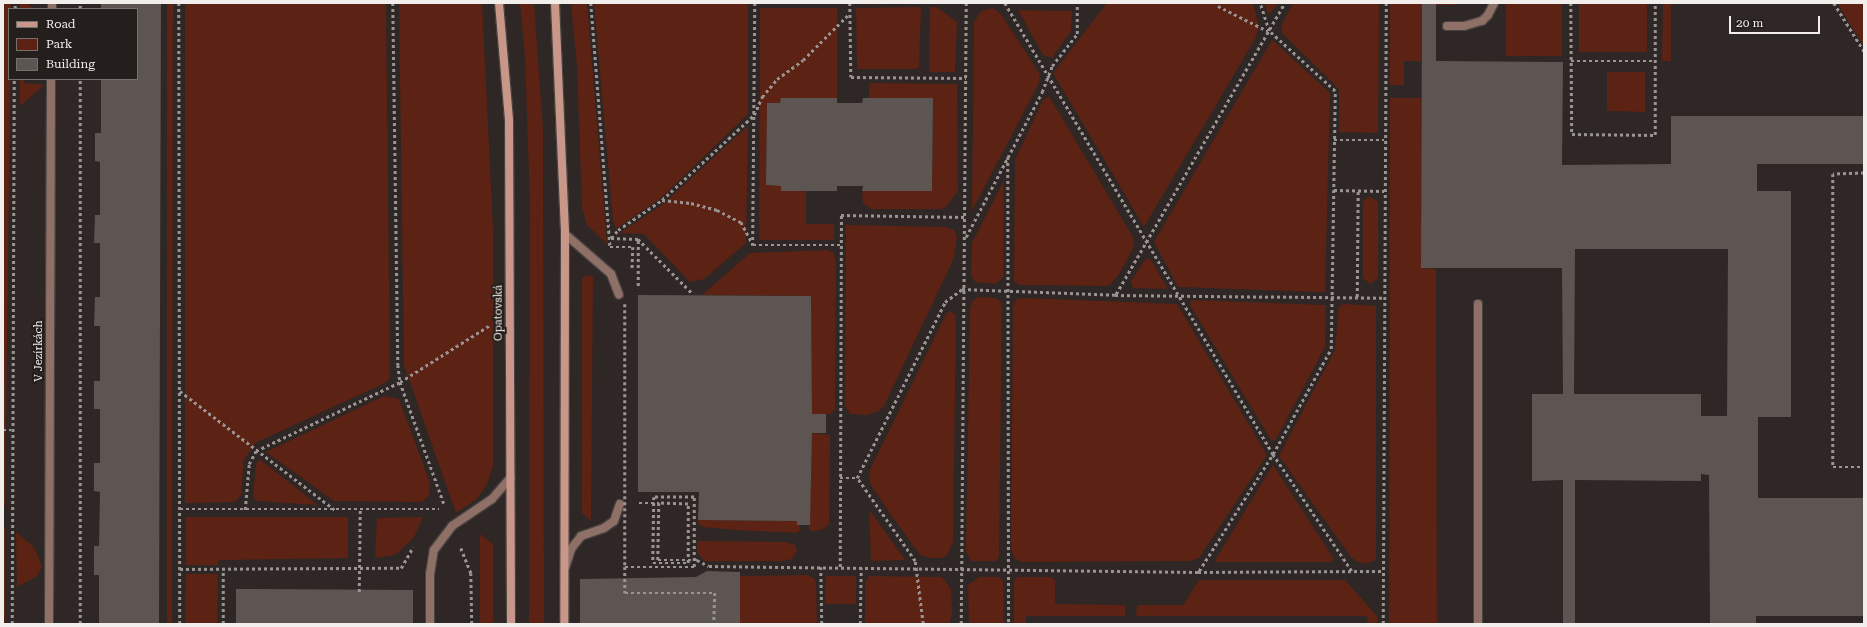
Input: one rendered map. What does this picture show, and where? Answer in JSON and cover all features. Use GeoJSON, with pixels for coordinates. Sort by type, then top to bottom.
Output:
{"type":"FeatureCollection","features":[{"type":"Feature","properties":{"kind":"main road","name":"Opatovská"},"geometry":{"type":"LineString","coordinates":[[499,3],[509,120],[511,624]]}},
{"type":"Feature","properties":{"kind":"main road"},"geometry":{"type":"LineString","coordinates":[[555,3],[565,234],[564,624]]}},
{"type":"Feature","properties":{"kind":"street"},"geometry":{"type":"LineString","coordinates":[[1448,26],[1464,26],[1482,21],[1488,15],[1494,3]]}},
{"type":"Feature","properties":{"kind":"street","name":"V Jezírkách"},"geometry":{"type":"LineString","coordinates":[[49,624],[51,80]]}},
{"type":"Feature","properties":{"kind":"street"},"geometry":{"type":"LineString","coordinates":[[565,234],[573,243],[611,274],[619,295]]}},
{"type":"Feature","properties":{"kind":"street"},"geometry":{"type":"LineString","coordinates":[[1478,304],[1478,624]]}},
{"type":"Feature","properties":{"kind":"street"},"geometry":{"type":"LineString","coordinates":[[430,624],[432,560],[440,539],[452,526],[492,499],[510,478]]}},
{"type":"Feature","properties":{"kind":"street"},"geometry":{"type":"LineString","coordinates":[[564,568],[571,549],[581,536],[604,528],[614,520],[620,504]]}},
{"type":"Feature","properties":{"kind":"path"},"geometry":{"type":"LineString","coordinates":[[179,3],[180,624]]}},
{"type":"Feature","properties":{"kind":"path"},"geometry":{"type":"LineString","coordinates":[[180,509],[360,510],[446,508],[400,382],[398,365],[393,3]]}},
{"type":"Feature","properties":{"kind":"path"},"geometry":{"type":"LineString","coordinates":[[591,3],[611,238],[610,247],[632,247],[632,275]]}},
{"type":"Feature","properties":{"kind":"path"},"geometry":{"type":"LineString","coordinates":[[753,245],[755,3]]}},
{"type":"Feature","properties":{"kind":"path"},"geometry":{"type":"LineString","coordinates":[[850,3],[851,77],[966,78]]}},
{"type":"Feature","properties":{"kind":"path"},"geometry":{"type":"LineString","coordinates":[[961,624],[962,289],[966,237],[966,3]]}},
{"type":"Feature","properties":{"kind":"path"},"geometry":{"type":"LineString","coordinates":[[1004,3],[1273,454],[1352,572]]}},
{"type":"Feature","properties":{"kind":"path"},"geometry":{"type":"LineString","coordinates":[[966,237],[1008,157],[1052,66],[1077,34],[1077,3]]}},
{"type":"Feature","properties":{"kind":"path"},"geometry":{"type":"LineString","coordinates":[[1260,3],[1269,31]]}},
{"type":"Feature","properties":{"kind":"path"},"geometry":{"type":"LineString","coordinates":[[1115,295],[1285,3]]}},
{"type":"Feature","properties":{"kind":"path"},"geometry":{"type":"LineString","coordinates":[[1383,624],[1383,298],[1386,3]]}},
{"type":"Feature","properties":{"kind":"path"},"geometry":{"type":"LineString","coordinates":[[1570,3],[1572,134],[1655,135],[1655,3]]}},
{"type":"Feature","properties":{"kind":"path"},"geometry":{"type":"LineString","coordinates":[[1834,3],[1864,51]]}},
{"type":"Feature","properties":{"kind":"path"},"geometry":{"type":"LineString","coordinates":[[1198,572],[1273,454],[1331,349],[1335,91],[1269,31],[1218,6]]}},
{"type":"Feature","properties":{"kind":"path"},"geometry":{"type":"LineString","coordinates":[[611,238],[618,230],[662,200],[754,115],[762,96],[777,79],[803,60],[850,13]]}},
{"type":"Feature","properties":{"kind":"path"},"geometry":{"type":"LineString","coordinates":[[1571,61],[1655,61]]}},
{"type":"Feature","properties":{"kind":"path"},"geometry":{"type":"LineString","coordinates":[[12,624],[11,430],[14,80]]}},
{"type":"Feature","properties":{"kind":"path"},"geometry":{"type":"LineString","coordinates":[[80,80],[80,624]]}},
{"type":"Feature","properties":{"kind":"path"},"geometry":{"type":"LineString","coordinates":[[1334,140],[1384,140]]}},
{"type":"Feature","properties":{"kind":"path"},"geometry":{"type":"LineString","coordinates":[[1008,157],[1009,624]]}},
{"type":"Feature","properties":{"kind":"path"},"geometry":{"type":"LineString","coordinates":[[1864,174],[1833,174],[1833,467],[1864,467]]}},
{"type":"Feature","properties":{"kind":"path"},"geometry":{"type":"LineString","coordinates":[[1334,190],[1384,191]]}},
{"type":"Feature","properties":{"kind":"path"},"geometry":{"type":"LineString","coordinates":[[1357,297],[1358,190]]}},
{"type":"Feature","properties":{"kind":"path"},"geometry":{"type":"LineString","coordinates":[[662,200],[691,202],[717,210],[741,222],[753,245]]}},
{"type":"Feature","properties":{"kind":"path"},"geometry":{"type":"LineString","coordinates":[[840,567],[841,215],[965,216]]}},
{"type":"Feature","properties":{"kind":"path"},"geometry":{"type":"LineString","coordinates":[[611,238],[638,239],[692,293]]}},
{"type":"Feature","properties":{"kind":"path"},"geometry":{"type":"LineString","coordinates":[[632,289],[638,290],[638,239]]}},
{"type":"Feature","properties":{"kind":"path"},"geometry":{"type":"LineString","coordinates":[[753,245],[841,245]]}},
{"type":"Feature","properties":{"kind":"path"},"geometry":{"type":"LineString","coordinates":[[857,478],[945,302],[962,289],[1115,295],[1383,298]]}},
{"type":"Feature","properties":{"kind":"path"},"geometry":{"type":"LineString","coordinates":[[624,304],[625,593],[715,593],[714,624]]}},
{"type":"Feature","properties":{"kind":"path"},"geometry":{"type":"LineString","coordinates":[[245,510],[249,464],[256,451],[400,382],[510,312]]}},
{"type":"Feature","properties":{"kind":"path"},"geometry":{"type":"LineString","coordinates":[[179,391],[335,510]]}},
{"type":"Feature","properties":{"kind":"path"},"geometry":{"type":"LineString","coordinates":[[3,430],[11,430]]}},
{"type":"Feature","properties":{"kind":"path"},"geometry":{"type":"LineString","coordinates":[[840,478],[857,478]]}},
{"type":"Feature","properties":{"kind":"path"},"geometry":{"type":"LineString","coordinates":[[857,478],[915,561],[923,624]]}},
{"type":"Feature","properties":{"kind":"path"},"geometry":{"type":"LineString","coordinates":[[625,567],[694,567],[694,559],[694,552],[694,497],[654,496],[653,563],[688,563],[688,556],[688,549],[688,519],[688,504],[659,503],[658,560],[681,560],[689,560],[697,560],[709,566],[915,569],[1009,568],[1198,572],[1383,571]]}},
{"type":"Feature","properties":{"kind":"path"},"geometry":{"type":"LineString","coordinates":[[359,592],[360,510]]}},
{"type":"Feature","properties":{"kind":"path"},"geometry":{"type":"LineString","coordinates":[[452,526],[471,573],[472,624]]}},
{"type":"Feature","properties":{"kind":"path"},"geometry":{"type":"LineString","coordinates":[[821,567],[822,624]]}},
{"type":"Feature","properties":{"kind":"path"},"geometry":{"type":"LineString","coordinates":[[180,569],[401,568]]}},
{"type":"Feature","properties":{"kind":"path"},"geometry":{"type":"LineString","coordinates":[[860,624],[861,568]]}},
{"type":"Feature","properties":{"kind":"path"},"geometry":{"type":"LineString","coordinates":[[222,624],[223,570]]}},
{"type":"Feature","properties":{"kind":"green space"},"geometry":{"type":"Polygon","coordinates":[[[3,3],[11,3],[11,8],[8,8],[8,80],[10,80],[5,507],[3,508],[3,3]]]}},
{"type":"Feature","properties":{"kind":"green space"},"geometry":{"type":"Polygon","coordinates":[[[20,3],[27,3],[32,8],[20,8],[20,3]]]}},
{"type":"Feature","properties":{"kind":"green space"},"geometry":{"type":"Polygon","coordinates":[[[167,3],[173,3],[172,624],[167,624],[167,3]]]}},
{"type":"Feature","properties":{"kind":"green space"},"geometry":{"type":"Polygon","coordinates":[[[185,3],[386,3],[390,377],[387,382],[255,443],[244,460],[241,495],[235,502],[185,503],[185,3]]]}},
{"type":"Feature","properties":{"kind":"green space"},"geometry":{"type":"Polygon","coordinates":[[[399,3],[482,3],[493,227],[493,466],[487,484],[477,499],[456,513],[404,365],[399,3]]]}},
{"type":"Feature","properties":{"kind":"green space"},"geometry":{"type":"Polygon","coordinates":[[[520,3],[534,3],[543,129],[544,624],[529,624],[530,205],[525,56],[520,3]]]}},
{"type":"Feature","properties":{"kind":"green space"},"geometry":{"type":"Polygon","coordinates":[[[571,3],[587,3],[607,244],[587,225],[582,208],[577,66],[571,3]]]}},
{"type":"Feature","properties":{"kind":"green space"},"geometry":{"type":"Polygon","coordinates":[[[594,3],[748,3],[748,114],[661,198],[616,229],[613,220],[594,3]]]}},
{"type":"Feature","properties":{"kind":"green space"},"geometry":{"type":"Polygon","coordinates":[[[1107,3],[1253,3],[1259,27],[1255,39],[1144,227],[1053,73],[1107,3]]]}},
{"type":"Feature","properties":{"kind":"green space"},"geometry":{"type":"Polygon","coordinates":[[[1264,3],[1278,3],[1269,15],[1264,3]]]}},
{"type":"Feature","properties":{"kind":"green space"},"geometry":{"type":"Polygon","coordinates":[[[1293,3],[1379,3],[1378,133],[1339,132],[1339,89],[1282,33],[1282,24],[1293,3]]]}},
{"type":"Feature","properties":{"kind":"green space"},"geometry":{"type":"Polygon","coordinates":[[[1390,3],[1422,3],[1421,61],[1404,61],[1404,85],[1390,85],[1390,3]]]}},
{"type":"Feature","properties":{"kind":"green space"},"geometry":{"type":"Polygon","coordinates":[[[1436,3],[1471,3],[1436,5],[1436,3]]]}},
{"type":"Feature","properties":{"kind":"green space"},"geometry":{"type":"Polygon","coordinates":[[[1506,3],[1562,3],[1562,56],[1506,56],[1506,3]]]}},
{"type":"Feature","properties":{"kind":"green space"},"geometry":{"type":"Polygon","coordinates":[[[1579,3],[1647,3],[1647,52],[1579,52],[1579,3]]]}},
{"type":"Feature","properties":{"kind":"green space"},"geometry":{"type":"Polygon","coordinates":[[[1663,3],[1671,3],[1671,61],[1662,61],[1663,3]]]}},
{"type":"Feature","properties":{"kind":"green space"},"geometry":{"type":"Polygon","coordinates":[[[1837,3],[1864,3],[1864,45],[1862,43],[1837,3]]]}},
{"type":"Feature","properties":{"kind":"green space"},"geometry":{"type":"Polygon","coordinates":[[[921,7],[919,67],[916,69],[857,69],[856,8],[921,7]]]}},
{"type":"Feature","properties":{"kind":"green space"},"geometry":{"type":"Polygon","coordinates":[[[930,7],[937,7],[957,22],[955,72],[929,72],[930,7]]]}},
{"type":"Feature","properties":{"kind":"green space"},"geometry":{"type":"Polygon","coordinates":[[[760,8],[837,8],[837,98],[781,98],[780,103],[767,103],[766,185],[781,186],[781,191],[806,191],[806,224],[834,224],[834,240],[759,240],[760,8]]]}},
{"type":"Feature","properties":{"kind":"green space"},"geometry":{"type":"Polygon","coordinates":[[[993,8],[1001,14],[1039,73],[1040,78],[1038,85],[972,211],[974,22],[981,11],[993,8]]]}},
{"type":"Feature","properties":{"kind":"green space"},"geometry":{"type":"Polygon","coordinates":[[[1018,10],[1072,11],[1071,31],[1052,58],[1043,55],[1018,10]]]}},
{"type":"Feature","properties":{"kind":"green space"},"geometry":{"type":"Polygon","coordinates":[[[1272,40],[1330,93],[1325,292],[1178,287],[1154,242],[1272,40]]]}},
{"type":"Feature","properties":{"kind":"green space"},"geometry":{"type":"Polygon","coordinates":[[[1607,72],[1645,72],[1645,112],[1607,111],[1607,72]]]}},
{"type":"Feature","properties":{"kind":"green space"},"geometry":{"type":"Polygon","coordinates":[[[20,80],[24,80],[24,83],[44,85],[20,106],[20,80]]]}},
{"type":"Feature","properties":{"kind":"green space"},"geometry":{"type":"Polygon","coordinates":[[[869,83],[957,84],[958,191],[946,207],[941,209],[871,209],[863,203],[862,191],[932,191],[933,98],[869,98],[869,83]]]}},
{"type":"Feature","properties":{"kind":"green space"},"geometry":{"type":"Polygon","coordinates":[[[1049,96],[1133,237],[1134,247],[1119,274],[1111,284],[1105,286],[1019,285],[1014,281],[1015,160],[1043,100],[1049,96]]]}},
{"type":"Feature","properties":{"kind":"green space"},"geometry":{"type":"Polygon","coordinates":[[[1390,98],[1421,98],[1421,268],[1436,269],[1437,624],[1389,624],[1390,98]]]}},
{"type":"Feature","properties":{"kind":"green space"},"geometry":{"type":"Polygon","coordinates":[[[748,126],[746,243],[704,279],[690,282],[644,234],[620,233],[662,205],[748,126]]]}},
{"type":"Feature","properties":{"kind":"green space"},"geometry":{"type":"Polygon","coordinates":[[[1004,180],[1003,277],[996,284],[975,282],[971,275],[972,243],[1004,180]]]}},
{"type":"Feature","properties":{"kind":"green space"},"geometry":{"type":"Polygon","coordinates":[[[1369,196],[1378,202],[1378,278],[1370,284],[1363,278],[1363,202],[1369,196]]]}},
{"type":"Feature","properties":{"kind":"green space"},"geometry":{"type":"Polygon","coordinates":[[[846,225],[945,227],[954,230],[957,236],[954,258],[884,406],[879,411],[867,415],[850,414],[845,406],[846,225]]]}},
{"type":"Feature","properties":{"kind":"green space"},"geometry":{"type":"Polygon","coordinates":[[[827,250],[834,253],[836,265],[835,409],[830,414],[812,414],[811,296],[702,295],[750,253],[827,250]]]}},
{"type":"Feature","properties":{"kind":"green space"},"geometry":{"type":"Polygon","coordinates":[[[1146,258],[1151,260],[1168,289],[1133,288],[1131,281],[1146,258]]]}},
{"type":"Feature","properties":{"kind":"green space"},"geometry":{"type":"Polygon","coordinates":[[[586,275],[593,276],[591,521],[582,513],[582,279],[586,275]]]}},
{"type":"Feature","properties":{"kind":"green space"},"geometry":{"type":"Polygon","coordinates":[[[979,297],[996,298],[1002,303],[999,556],[996,561],[971,561],[966,551],[970,309],[973,300],[979,297]]]}},
{"type":"Feature","properties":{"kind":"green space"},"geometry":{"type":"Polygon","coordinates":[[[1026,298],[1177,304],[1267,455],[1199,558],[1190,561],[1021,562],[1014,558],[1011,548],[1013,305],[1017,299],[1026,298]]]}},
{"type":"Feature","properties":{"kind":"green space"},"geometry":{"type":"Polygon","coordinates":[[[1191,300],[1326,305],[1325,347],[1275,441],[1271,440],[1190,305],[1191,300]]]}},
{"type":"Feature","properties":{"kind":"green space"},"geometry":{"type":"Polygon","coordinates":[[[1344,304],[1376,306],[1376,560],[1365,564],[1356,561],[1351,557],[1279,456],[1335,350],[1339,306],[1344,304]]]}},
{"type":"Feature","properties":{"kind":"green space"},"geometry":{"type":"Polygon","coordinates":[[[950,311],[956,315],[953,542],[947,555],[942,558],[930,558],[920,555],[891,515],[870,483],[869,472],[946,314],[950,311]]]}},
{"type":"Feature","properties":{"kind":"green space"},"geometry":{"type":"Polygon","coordinates":[[[384,396],[399,399],[430,483],[429,496],[422,502],[334,501],[266,452],[384,396]]]}},
{"type":"Feature","properties":{"kind":"green space"},"geometry":{"type":"Polygon","coordinates":[[[812,433],[830,435],[830,449],[829,524],[822,530],[812,531],[809,530],[812,433]]]}},
{"type":"Feature","properties":{"kind":"green space"},"geometry":{"type":"Polygon","coordinates":[[[259,459],[318,505],[258,501],[253,498],[256,464],[259,459]]]}},
{"type":"Feature","properties":{"kind":"green space"},"geometry":{"type":"Polygon","coordinates":[[[1273,465],[1334,559],[1331,562],[1214,562],[1273,465]]]}},
{"type":"Feature","properties":{"kind":"green space"},"geometry":{"type":"Polygon","coordinates":[[[869,509],[905,560],[871,561],[869,509]]]}},
{"type":"Feature","properties":{"kind":"green space"},"geometry":{"type":"Polygon","coordinates":[[[186,517],[348,517],[348,558],[219,560],[218,565],[186,565],[186,517]]]}},
{"type":"Feature","properties":{"kind":"green space"},"geometry":{"type":"Polygon","coordinates":[[[423,517],[414,537],[395,555],[375,558],[377,518],[423,517]]]}},
{"type":"Feature","properties":{"kind":"green space"},"geometry":{"type":"Polygon","coordinates":[[[698,520],[797,521],[801,529],[797,533],[736,530],[704,527],[699,525],[698,520]]]}},
{"type":"Feature","properties":{"kind":"green space"},"geometry":{"type":"Polygon","coordinates":[[[3,528],[5,528],[5,624],[3,624],[3,528]]]}},
{"type":"Feature","properties":{"kind":"green space"},"geometry":{"type":"Polygon","coordinates":[[[16,532],[34,547],[42,566],[37,576],[17,587],[16,532]]]}},
{"type":"Feature","properties":{"kind":"green space"},"geometry":{"type":"Polygon","coordinates":[[[480,534],[493,544],[493,624],[480,624],[480,534]]]}},
{"type":"Feature","properties":{"kind":"green space"},"geometry":{"type":"Polygon","coordinates":[[[697,541],[785,542],[795,545],[797,551],[792,559],[782,561],[704,561],[697,551],[697,541]]]}},
{"type":"Feature","properties":{"kind":"green space"},"geometry":{"type":"Polygon","coordinates":[[[186,574],[218,574],[217,624],[185,624],[186,574]]]}},
{"type":"Feature","properties":{"kind":"green space"},"geometry":{"type":"Polygon","coordinates":[[[807,575],[814,578],[816,583],[817,624],[740,624],[740,576],[807,575]]]}},
{"type":"Feature","properties":{"kind":"green space"},"geometry":{"type":"Polygon","coordinates":[[[826,576],[856,576],[856,604],[825,604],[826,576]]]}},
{"type":"Feature","properties":{"kind":"green space"},"geometry":{"type":"Polygon","coordinates":[[[869,576],[942,577],[951,589],[952,614],[949,624],[865,624],[865,583],[869,576]]]}},
{"type":"Feature","properties":{"kind":"green space"},"geometry":{"type":"Polygon","coordinates":[[[979,577],[999,577],[1003,581],[1004,624],[969,624],[968,585],[979,577]]]}},
{"type":"Feature","properties":{"kind":"green space"},"geometry":{"type":"Polygon","coordinates":[[[1017,577],[1052,577],[1055,581],[1055,604],[1125,605],[1125,616],[1026,616],[1026,624],[1014,624],[1014,581],[1017,577]]]}},
{"type":"Feature","properties":{"kind":"green space"},"geometry":{"type":"Polygon","coordinates":[[[1199,580],[1345,580],[1377,616],[1377,624],[1368,624],[1367,616],[1136,616],[1137,605],[1183,605],[1199,580]]]}},
{"type":"Feature","properties":{"kind":"building"},"geometry":{"type":"Polygon","coordinates":[[[101,3],[161,3],[159,624],[99,624],[99,575],[94,575],[94,546],[99,546],[100,492],[94,491],[94,463],[100,463],[100,409],[94,409],[94,381],[100,381],[100,326],[94,326],[95,297],[100,297],[100,243],[94,243],[95,215],[100,215],[100,162],[95,161],[95,133],[101,133],[101,80],[138,80],[138,8],[101,8],[101,3]]]}},
{"type":"Feature","properties":{"kind":"building"},"geometry":{"type":"Polygon","coordinates":[[[1422,3],[1436,3],[1436,61],[1563,62],[1562,165],[1671,164],[1671,116],[1864,116],[1864,164],[1757,164],[1757,191],[1791,191],[1791,417],[1758,417],[1758,498],[1864,498],[1864,616],[1756,616],[1756,624],[1710,624],[1709,475],[1701,474],[1701,481],[1575,480],[1575,624],[1563,624],[1563,480],[1532,481],[1532,394],[1563,394],[1562,268],[1421,268],[1422,3]],[[1575,249],[1574,394],[1701,394],[1701,416],[1727,416],[1728,249],[1575,249]]]}},
{"type":"Feature","properties":{"kind":"building"},"geometry":{"type":"Polygon","coordinates":[[[781,98],[837,98],[837,103],[862,103],[863,98],[933,98],[932,191],[862,191],[863,186],[837,186],[837,191],[781,191],[781,186],[766,185],[767,103],[780,103],[781,98]]]}},
{"type":"Feature","properties":{"kind":"building"},"geometry":{"type":"Polygon","coordinates":[[[638,295],[811,296],[812,414],[826,414],[826,433],[812,433],[810,525],[797,525],[797,521],[698,520],[699,492],[638,492],[638,295]]]}},
{"type":"Feature","properties":{"kind":"building"},"geometry":{"type":"Polygon","coordinates":[[[707,571],[740,572],[740,624],[580,624],[580,579],[696,577],[707,571]]]}},
{"type":"Feature","properties":{"kind":"building"},"geometry":{"type":"Polygon","coordinates":[[[236,589],[413,590],[413,624],[236,624],[236,589]]]}}]}
